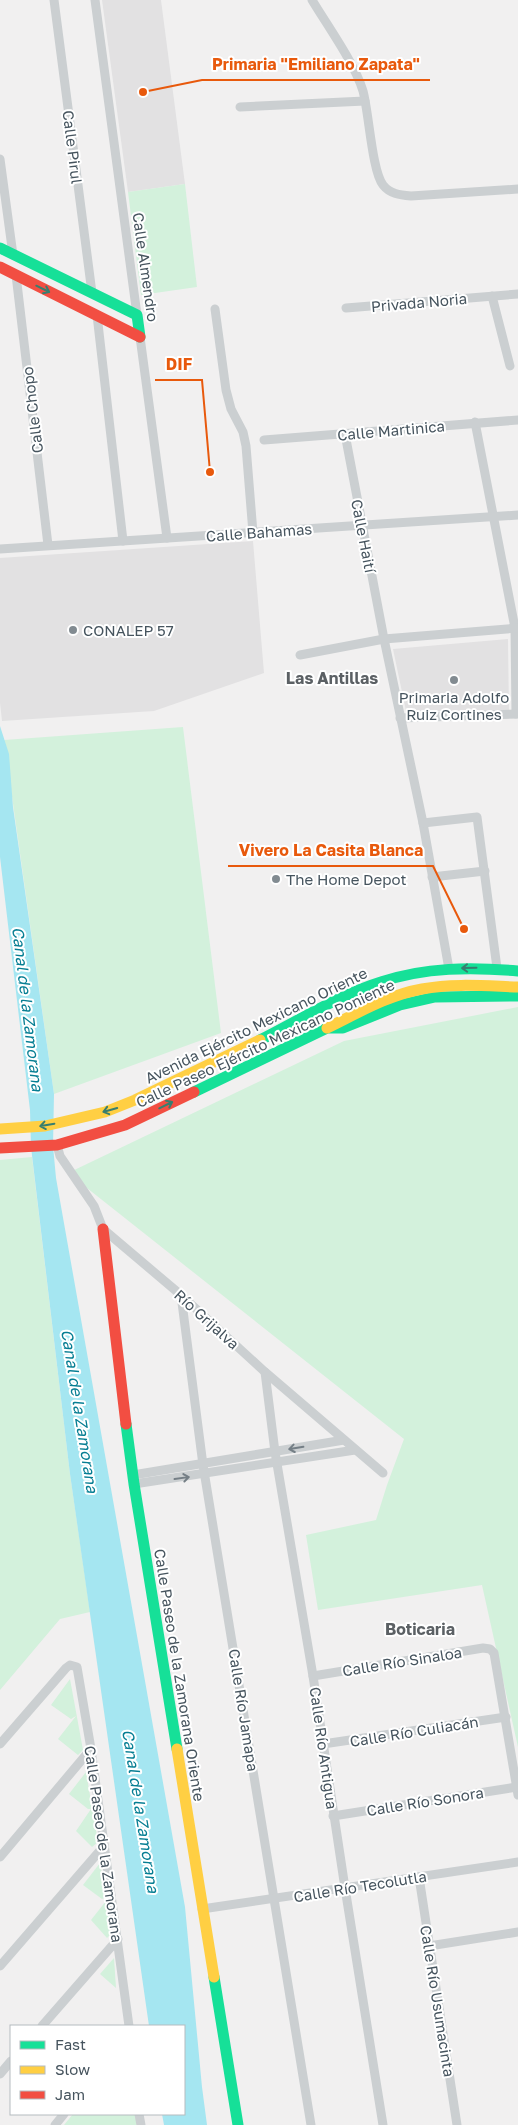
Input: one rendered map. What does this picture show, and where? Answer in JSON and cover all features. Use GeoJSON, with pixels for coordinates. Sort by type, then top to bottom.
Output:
{"type":"FeatureCollection","features":[{"type":"Feature","properties":{"kind":"main road"},"geometry":{"type":"LineString","coordinates":[[0,248],[137,315]]}},
{"type":"Feature","properties":{"kind":"main road"},"geometry":{"type":"LineString","coordinates":[[0,267],[140,337]]}},
{"type":"Feature","properties":{"kind":"main road","name":"Calle Almendro"},"geometry":{"type":"LineString","coordinates":[[137,315],[140,337]]}},
{"type":"Feature","properties":{"kind":"main road","name":"Avenida Ejército Mexicano Oriente"},"geometry":{"type":"LineString","coordinates":[[0,1129],[24,1129],[69,1121],[118,1107],[254,1044],[363,989],[416,973],[449,969],[497,968],[518,971]]}},
{"type":"Feature","properties":{"kind":"main road","name":"Calle Paseo Ejército Mexicano Poniente"},"geometry":{"type":"LineString","coordinates":[[0,1148],[56,1145],[125,1125],[384,1001],[423,989],[471,986],[518,987]]}},
{"type":"Feature","properties":{"kind":"main road"},"geometry":{"type":"LineString","coordinates":[[327,1028],[343,1028],[400,1005],[435,997],[518,996]]}},
{"type":"Feature","properties":{"kind":"main road","name":"Calle Paseo de la Zamorana Oriente"},"geometry":{"type":"LineString","coordinates":[[103,1228],[133,1480],[238,2125]]}},
{"type":"Feature","properties":{"kind":"street","name":"Calle Pirul"},"geometry":{"type":"LineString","coordinates":[[54,0],[92,294]]}},
{"type":"Feature","properties":{"kind":"street","name":"Calle Almendro"},"geometry":{"type":"LineString","coordinates":[[95,0],[137,315]]}},
{"type":"Feature","properties":{"kind":"street"},"geometry":{"type":"LineString","coordinates":[[312,0],[359,78],[365,100],[378,173],[382,184],[390,192],[399,196],[410,196],[518,189]]}},
{"type":"Feature","properties":{"kind":"street"},"geometry":{"type":"LineString","coordinates":[[240,106],[365,100]]}},
{"type":"Feature","properties":{"kind":"street"},"geometry":{"type":"LineString","coordinates":[[0,159],[13,255]]}},
{"type":"Feature","properties":{"kind":"street","name":"Calle Chopo"},"geometry":{"type":"LineString","coordinates":[[16,275],[48,545]]}},
{"type":"Feature","properties":{"kind":"street","name":"Privada Noria"},"geometry":{"type":"LineString","coordinates":[[346,308],[518,294]]}},
{"type":"Feature","properties":{"kind":"street"},"geometry":{"type":"LineString","coordinates":[[492,296],[510,366]]}},
{"type":"Feature","properties":{"kind":"street"},"geometry":{"type":"LineString","coordinates":[[214,309],[226,390],[231,409],[243,432],[246,446],[255,533]]}},
{"type":"Feature","properties":{"kind":"street"},"geometry":{"type":"LineString","coordinates":[[97,315],[124,541]]}},
{"type":"Feature","properties":{"kind":"street","name":"Calle Almendro"},"geometry":{"type":"LineString","coordinates":[[140,337],[167,538]]}},
{"type":"Feature","properties":{"kind":"street","name":"Calle Martinica"},"geometry":{"type":"LineString","coordinates":[[264,440],[518,420]]}},
{"type":"Feature","properties":{"kind":"street"},"geometry":{"type":"LineString","coordinates":[[400,718],[517,714],[517,628],[492,516],[474,422]]}},
{"type":"Feature","properties":{"kind":"street","name":"Calle Haití"},"geometry":{"type":"LineString","coordinates":[[345,434],[384,639],[423,823],[449,969]]}},
{"type":"Feature","properties":{"kind":"street","name":"Calle Bahamas"},"geometry":{"type":"LineString","coordinates":[[0,549],[518,515]]}},
{"type":"Feature","properties":{"kind":"street"},"geometry":{"type":"LineString","coordinates":[[300,655],[384,639],[517,628]]}},
{"type":"Feature","properties":{"kind":"street"},"geometry":{"type":"LineString","coordinates":[[423,823],[477,817],[497,968]]}},
{"type":"Feature","properties":{"kind":"street"},"geometry":{"type":"LineString","coordinates":[[432,877],[485,871]]}},
{"type":"Feature","properties":{"kind":"street","name":"Río Grijalva"},"geometry":{"type":"LineString","coordinates":[[56,1145],[60,1156],[91,1200],[103,1228],[181,1294],[265,1372],[383,1473]]}},
{"type":"Feature","properties":{"kind":"street","name":"Calle Río Jamapa"},"geometry":{"type":"LineString","coordinates":[[181,1294],[203,1465],[311,2125]]}},
{"type":"Feature","properties":{"kind":"street","name":"Calle Río Antigua"},"geometry":{"type":"LineString","coordinates":[[265,1372],[275,1452],[313,1676],[344,1888],[383,2125]]}},
{"type":"Feature","properties":{"kind":"street"},"geometry":{"type":"LineString","coordinates":[[133,1480],[203,1465],[344,1440]]}},
{"type":"Feature","properties":{"kind":"street"},"geometry":{"type":"LineString","coordinates":[[133,1480],[205,1475],[356,1450]]}},
{"type":"Feature","properties":{"kind":"street","name":"Calle Río Sinaloa"},"geometry":{"type":"LineString","coordinates":[[313,1676],[483,1648],[490,1649],[494,1654],[506,1717]]}},
{"type":"Feature","properties":{"kind":"street","name":"Calle Paseo de la Zamorana"},"geometry":{"type":"LineString","coordinates":[[0,1744],[66,1668],[74,1665],[78,1667],[129,2025]]}},
{"type":"Feature","properties":{"kind":"street"},"geometry":{"type":"LineString","coordinates":[[506,1717],[517,1791]]}},
{"type":"Feature","properties":{"kind":"street","name":"Calle Río Culiacán"},"geometry":{"type":"LineString","coordinates":[[323,1744],[506,1717]]}},
{"type":"Feature","properties":{"kind":"street"},"geometry":{"type":"LineString","coordinates":[[0,1857],[91,1749]]}},
{"type":"Feature","properties":{"kind":"street","name":"Calle Río Sonora"},"geometry":{"type":"LineString","coordinates":[[333,1816],[517,1791]]}},
{"type":"Feature","properties":{"kind":"street"},"geometry":{"type":"LineString","coordinates":[[0,1966],[104,1846]]}},
{"type":"Feature","properties":{"kind":"street","name":"Calle Río Tecolutla"},"geometry":{"type":"LineString","coordinates":[[202,1909],[518,1862]]}},
{"type":"Feature","properties":{"kind":"street","name":"Calle Río Usumacinta"},"geometry":{"type":"LineString","coordinates":[[418,1878],[457,2125]]}},
{"type":"Feature","properties":{"kind":"street"},"geometry":{"type":"LineString","coordinates":[[429,1946],[518,1932]]}},
{"type":"Feature","properties":{"kind":"street"},"geometry":{"type":"LineString","coordinates":[[43,2025],[118,1939]]}},
{"type":"Feature","properties":{"kind":"street"},"geometry":{"type":"LineString","coordinates":[[0,2074],[10,2062]]}},
{"type":"Feature","properties":{"kind":"street"},"geometry":{"type":"LineString","coordinates":[[55,2125],[63,2115]]}},
{"type":"Feature","properties":{"kind":"shaded area"},"geometry":{"type":"Polygon","coordinates":[[[102,0],[161,0],[185,184],[128,192],[102,0]]]}},
{"type":"Feature","properties":{"kind":"shaded area"},"geometry":{"type":"Polygon","coordinates":[[[253,541],[264,673],[154,711],[2,721],[0,703],[0,558],[253,541]]]}},
{"type":"Feature","properties":{"kind":"shaded area","name":"Primaria Adolfo Ruiz Cortines"},"geometry":{"type":"Polygon","coordinates":[[[508,639],[509,712],[406,711],[393,649],[508,639]]]}},
{"type":"Feature","properties":{"kind":"green space"},"geometry":{"type":"Polygon","coordinates":[[[185,184],[197,287],[141,295],[128,192],[185,184]]]}},
{"type":"Feature","properties":{"kind":"green space"},"geometry":{"type":"Polygon","coordinates":[[[183,727],[221,1033],[54,1094],[4,740],[183,727]]]}},
{"type":"Feature","properties":{"kind":"green space"},"geometry":{"type":"Polygon","coordinates":[[[518,1007],[518,1747],[482,1585],[318,1610],[306,1535],[376,1520],[404,1439],[68,1173],[344,1041],[518,1007]]]}},
{"type":"Feature","properties":{"kind":"green space"},"geometry":{"type":"Polygon","coordinates":[[[32,1157],[70,1474],[90,1612],[60,1619],[0,1690],[0,1160],[32,1157]]]}},
{"type":"Feature","properties":{"kind":"green space"},"geometry":{"type":"Polygon","coordinates":[[[70,1679],[83,1750],[78,1755],[58,1739],[76,1716],[71,1719],[51,1705],[70,1679]]]}},
{"type":"Feature","properties":{"kind":"green space"},"geometry":{"type":"Polygon","coordinates":[[[86,1772],[98,1842],[92,1847],[76,1831],[91,1809],[88,1809],[69,1794],[86,1772]]]}},
{"type":"Feature","properties":{"kind":"green space"},"geometry":{"type":"Polygon","coordinates":[[[100,1863],[106,1897],[102,1899],[83,1885],[100,1863]]]}},
{"type":"Feature","properties":{"kind":"green space"},"geometry":{"type":"Polygon","coordinates":[[[106,1901],[111,1934],[107,1938],[91,1920],[106,1901]]]}},
{"type":"Feature","properties":{"kind":"green space"},"geometry":{"type":"Polygon","coordinates":[[[114,1958],[116,1988],[100,1974],[114,1958]]]}},
{"type":"Feature","properties":{"kind":"green space"},"geometry":{"type":"Polygon","coordinates":[[[72,2115],[135,2115],[137,2125],[64,2125],[72,2115]]]}},
{"type":"Feature","properties":{"kind":"water","name":"Canal de la Zamorana"},"geometry":{"type":"Polygon","coordinates":[[[0,726],[9,754],[13,807],[54,1094],[53,1146],[56,1178],[185,1907],[207,2125],[164,2125],[162,2115],[185,2115],[185,2025],[149,2025],[70,1474],[31,1147],[30,1110],[0,857],[0,726]]]}},
{"type":"Feature","properties":{"kind":"traffic: fast"},"geometry":{"type":"LineString","coordinates":[[0,248],[137,315],[140,337]]}},
{"type":"Feature","properties":{"kind":"traffic: fast"},"geometry":{"type":"LineString","coordinates":[[260,1040],[320,1008],[365,987],[398,977],[449,969],[518,971]]}},
{"type":"Feature","properties":{"kind":"traffic: fast"},"geometry":{"type":"LineString","coordinates":[[194,1092],[327,1028],[343,1028],[400,1005],[435,997],[518,996]]}},
{"type":"Feature","properties":{"kind":"traffic: fast"},"geometry":{"type":"LineString","coordinates":[[126,1424],[177,1749]]}},
{"type":"Feature","properties":{"kind":"traffic: fast"},"geometry":{"type":"LineString","coordinates":[[214,1977],[238,2125]]}},
{"type":"Feature","properties":{"kind":"traffic: slow"},"geometry":{"type":"LineString","coordinates":[[327,1028],[385,1000],[422,989],[458,985],[518,987]]}},
{"type":"Feature","properties":{"kind":"traffic: slow"},"geometry":{"type":"LineString","coordinates":[[0,1129],[45,1126],[105,1112],[135,1100],[260,1040]]}},
{"type":"Feature","properties":{"kind":"traffic: slow"},"geometry":{"type":"LineString","coordinates":[[177,1749],[214,1977]]}},
{"type":"Feature","properties":{"kind":"traffic: jam"},"geometry":{"type":"LineString","coordinates":[[0,267],[140,337]]}},
{"type":"Feature","properties":{"kind":"traffic: jam"},"geometry":{"type":"LineString","coordinates":[[0,1148],[57,1145],[125,1125],[194,1092]]}},
{"type":"Feature","properties":{"kind":"traffic: jam"},"geometry":{"type":"LineString","coordinates":[[103,1229],[126,1424]]}},
{"type":"Feature","properties":{"kind":"place","name":"Primaria \"Emiliano Zapata\""},"geometry":{"type":"Point","coordinates":[143,92]}},
{"type":"Feature","properties":{"kind":"place","name":"DIF"},"geometry":{"type":"Point","coordinates":[210,472]}},
{"type":"Feature","properties":{"kind":"place","name":"CONALEP 57"},"geometry":{"type":"Point","coordinates":[73,630]}},
{"type":"Feature","properties":{"kind":"place","name":"Primaria Adolfo Ruiz Cortines"},"geometry":{"type":"Point","coordinates":[454,680]}},
{"type":"Feature","properties":{"kind":"place","name":"The Home Depot"},"geometry":{"type":"Point","coordinates":[276,879]}},
{"type":"Feature","properties":{"kind":"place","name":"Vivero La Casita Blanca"},"geometry":{"type":"Point","coordinates":[464,929]}},
{"type":"Feature","properties":{"kind":"district","name":"Las Antillas"},"geometry":{"type":"Point","coordinates":[332,678]}},
{"type":"Feature","properties":{"kind":"district","name":"Boticaria"},"geometry":{"type":"Point","coordinates":[420,1629]}}]}
